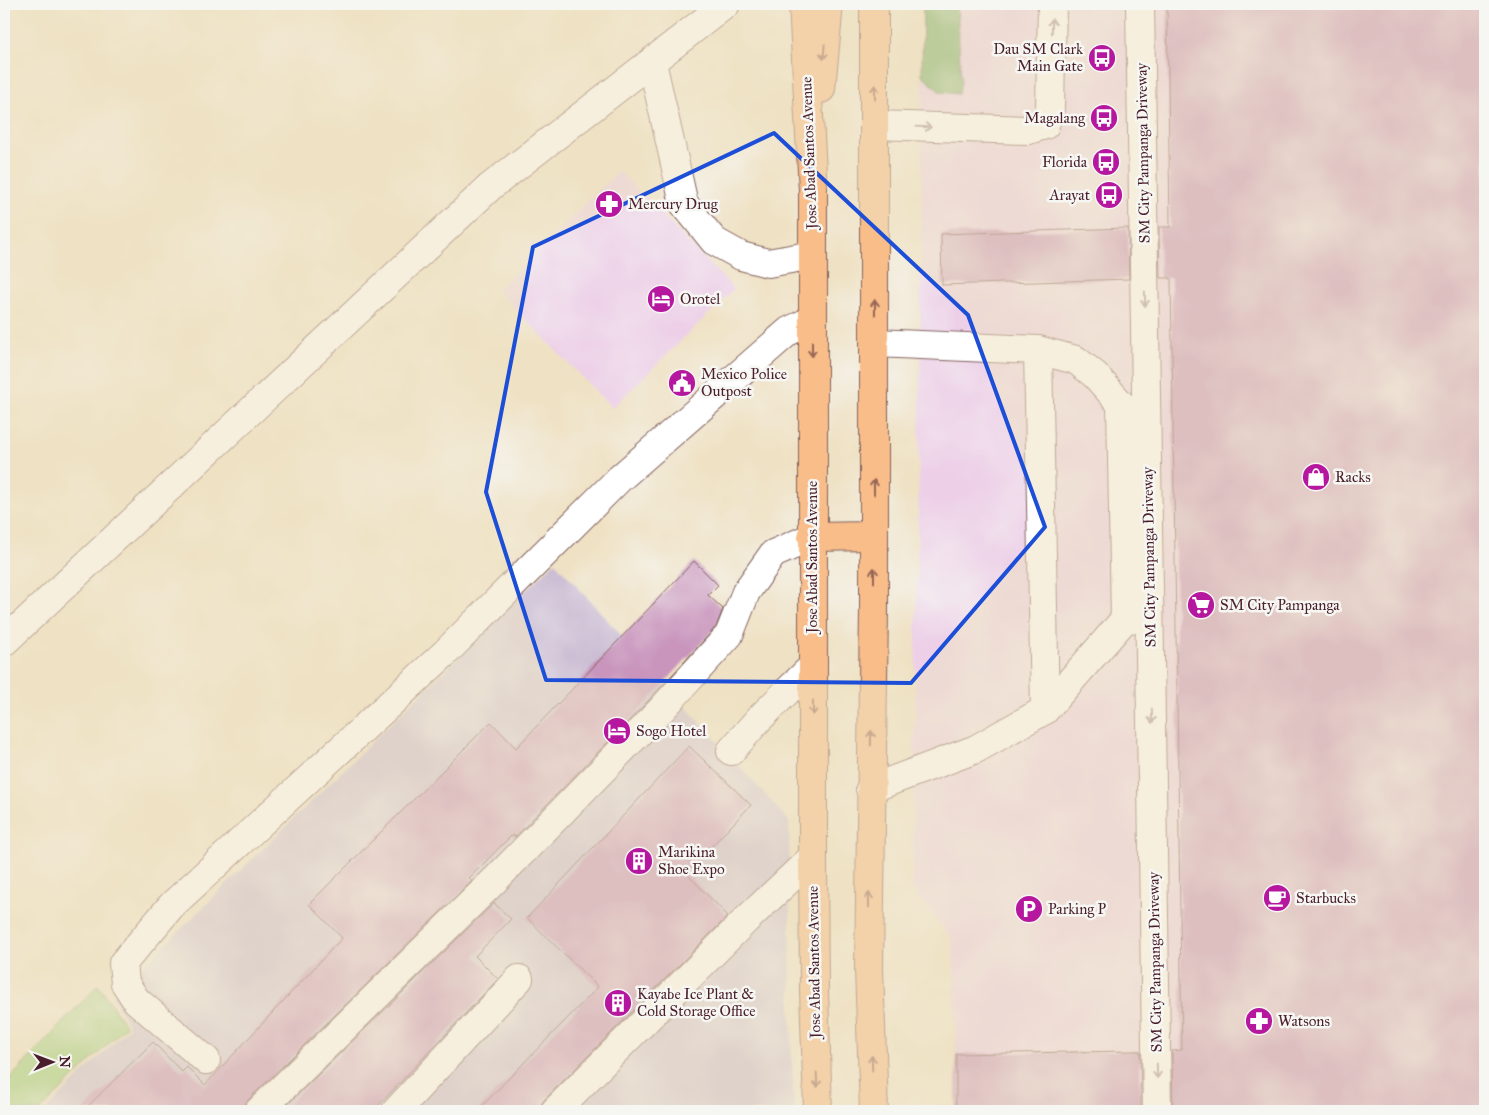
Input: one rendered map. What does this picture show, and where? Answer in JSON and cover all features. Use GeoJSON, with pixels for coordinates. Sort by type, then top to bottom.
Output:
{"type":"FeatureCollection","features":[{"type":"Feature","properties":{"kind":"highway","name":"Jose Abad Santos Avenue"},"geometry":{"type":"LineString","coordinates":[[803,4],[813,191],[813,857],[814,991],[818,1111]]}},
{"type":"Feature","properties":{"kind":"highway"},"geometry":{"type":"LineString","coordinates":[[813,191],[828,4]]}},
{"type":"Feature","properties":{"kind":"highway"},"geometry":{"type":"LineString","coordinates":[[874,4],[875,343],[869,969],[874,1111]]}},
{"type":"Feature","properties":{"kind":"highway"},"geometry":{"type":"LineString","coordinates":[[812,537],[874,536]]}},
{"type":"Feature","properties":{"kind":"street"},"geometry":{"type":"LineString","coordinates":[[4,642],[490,187],[726,4]]}},
{"type":"Feature","properties":{"kind":"street"},"geometry":{"type":"LineString","coordinates":[[875,125],[1028,130],[1045,125],[1050,109],[1052,4]]}},
{"type":"Feature","properties":{"kind":"street","name":"SM City Pampanga Driveway"},"geometry":{"type":"LineString","coordinates":[[1140,4],[1138,618],[1158,1111]]}},
{"type":"Feature","properties":{"kind":"street"},"geometry":{"type":"LineString","coordinates":[[652,62],[684,204],[714,241],[741,256],[768,263],[812,255]]}},
{"type":"Feature","properties":{"kind":"street"},"geometry":{"type":"LineString","coordinates":[[206,1060],[136,1000],[125,983],[123,962],[172,905],[445,654],[619,479],[789,331],[812,320]]}},
{"type":"Feature","properties":{"kind":"street"},"geometry":{"type":"LineString","coordinates":[[870,789],[976,750],[1045,710],[1138,618],[1121,404],[1095,374],[1076,360],[1038,350],[875,343]]}},
{"type":"Feature","properties":{"kind":"street"},"geometry":{"type":"LineString","coordinates":[[1038,350],[1045,710]]}},
{"type":"Feature","properties":{"kind":"street"},"geometry":{"type":"LineString","coordinates":[[259,1111],[497,878],[667,703],[729,635],[746,592],[773,554],[812,537]]}},
{"type":"Feature","properties":{"kind":"street"},"geometry":{"type":"LineString","coordinates":[[731,752],[758,720],[813,666]]}},
{"type":"Feature","properties":{"kind":"street"},"geometry":{"type":"LineString","coordinates":[[555,1111],[746,920],[813,857]]}},
{"type":"Feature","properties":{"kind":"street"},"geometry":{"type":"LineString","coordinates":[[396,1111],[519,979]]}},
{"type":"Feature","properties":{"kind":"highlighted area"},"geometry":{"type":"Polygon","coordinates":[[[774,133],[968,315],[1045,527],[911,683],[546,680],[486,492],[533,247],[774,133]]]}},
{"type":"Feature","properties":{"kind":"shaded area","name":"SM City Pampanga"},"geometry":{"type":"Polygon","coordinates":[[[923,4],[1485,4],[1485,1111],[956,1111],[955,987],[952,940],[912,888],[920,394],[923,4]]]}},
{"type":"Feature","properties":{"kind":"shaded area"},"geometry":{"type":"Polygon","coordinates":[[[619,171],[734,289],[612,408],[497,290],[619,171]]]}},
{"type":"Feature","properties":{"kind":"shaded area"},"geometry":{"type":"Polygon","coordinates":[[[555,562],[789,821],[794,1111],[45,1111],[129,1027],[113,996],[555,562]]]}},
{"type":"Feature","properties":{"kind":"green space"},"geometry":{"type":"Polygon","coordinates":[[[923,4],[957,4],[961,82],[958,94],[940,92],[922,75],[923,4]]]}},
{"type":"Feature","properties":{"kind":"green space"},"geometry":{"type":"Polygon","coordinates":[[[98,985],[126,1026],[40,1111],[4,1111],[4,1085],[98,985]]]}},
{"type":"Feature","properties":{"kind":"building"},"geometry":{"type":"Polygon","coordinates":[[[1167,4],[1485,4],[1485,1111],[1173,1111],[1172,1051],[1182,1050],[1171,278],[1160,278],[1159,227],[1170,227],[1167,4]]]}},
{"type":"Feature","properties":{"kind":"building"},"geometry":{"type":"Polygon","coordinates":[[[1128,228],[1129,279],[942,285],[941,234],[1128,228]]]}},
{"type":"Feature","properties":{"kind":"building"},"geometry":{"type":"Polygon","coordinates":[[[694,561],[718,585],[708,595],[723,609],[716,627],[650,699],[515,837],[512,835],[469,878],[472,881],[248,1100],[244,1106],[244,1111],[83,1111],[153,1042],[182,1072],[187,1067],[205,1085],[342,938],[309,904],[491,722],[516,748],[694,561]]]}},
{"type":"Feature","properties":{"kind":"building"},"geometry":{"type":"Polygon","coordinates":[[[689,746],[751,805],[686,873],[728,916],[544,1100],[540,1106],[540,1111],[477,1111],[598,987],[527,918],[689,746]]]}},
{"type":"Feature","properties":{"kind":"building"},"geometry":{"type":"Polygon","coordinates":[[[494,903],[511,919],[475,956],[498,979],[373,1111],[281,1111],[494,903]]]}},
{"type":"Feature","properties":{"kind":"building"},"geometry":{"type":"Polygon","coordinates":[[[1140,1051],[1141,1111],[956,1111],[956,1054],[1140,1051]]]}},
{"type":"Feature","properties":{"kind":"place","name":"Dau SM Clark Main Gate"},"geometry":{"type":"Point","coordinates":[1102,58]}},
{"type":"Feature","properties":{"kind":"place","name":"Magalang"},"geometry":{"type":"Point","coordinates":[1104,118]}},
{"type":"Feature","properties":{"kind":"place","name":"Florida"},"geometry":{"type":"Point","coordinates":[1106,162]}},
{"type":"Feature","properties":{"kind":"place","name":"Arayat"},"geometry":{"type":"Point","coordinates":[1109,195]}},
{"type":"Feature","properties":{"kind":"place","name":"Mercury Drug"},"geometry":{"type":"Point","coordinates":[609,204]}},
{"type":"Feature","properties":{"kind":"place","name":"Orotel"},"geometry":{"type":"Point","coordinates":[661,299]}},
{"type":"Feature","properties":{"kind":"place","name":"Mexico Police Outpost"},"geometry":{"type":"Point","coordinates":[682,383]}},
{"type":"Feature","properties":{"kind":"place","name":"Racks"},"geometry":{"type":"Point","coordinates":[1316,477]}},
{"type":"Feature","properties":{"kind":"place","name":"SM City Pampanga"},"geometry":{"type":"Point","coordinates":[1201,605]}},
{"type":"Feature","properties":{"kind":"place","name":"Sogo Hotel"},"geometry":{"type":"Point","coordinates":[617,731]}},
{"type":"Feature","properties":{"kind":"place","name":"Marikina Shoe Expo"},"geometry":{"type":"Point","coordinates":[639,861]}},
{"type":"Feature","properties":{"kind":"place","name":"Starbucks"},"geometry":{"type":"Point","coordinates":[1277,898]}},
{"type":"Feature","properties":{"kind":"place","name":"Parking P"},"geometry":{"type":"Point","coordinates":[1029,909]}},
{"type":"Feature","properties":{"kind":"place","name":"Kayabe Ice Plant & Cold Storage Office"},"geometry":{"type":"Point","coordinates":[618,1003]}},
{"type":"Feature","properties":{"kind":"place","name":"Watsons"},"geometry":{"type":"Point","coordinates":[1259,1021]}}]}
